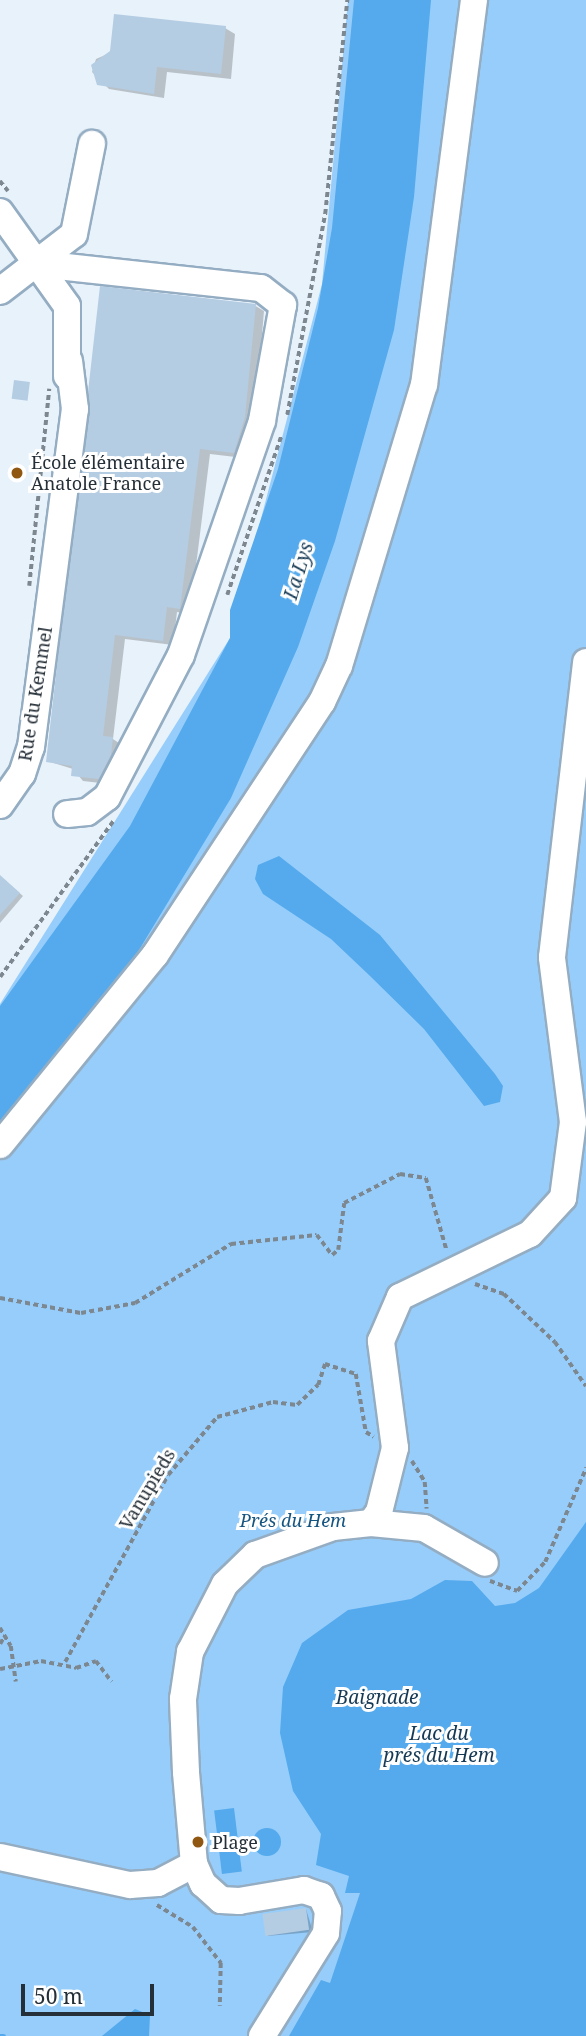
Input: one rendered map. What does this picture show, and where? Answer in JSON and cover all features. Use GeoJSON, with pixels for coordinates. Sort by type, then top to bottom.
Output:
{"type":"FeatureCollection","features":[{"type":"Feature","properties":{"kind":"street"},"geometry":{"type":"LineString","coordinates":[[0,1145],[155,955],[322,702],[339,666],[424,385],[474,0]]}},
{"type":"Feature","properties":{"kind":"street"},"geometry":{"type":"LineString","coordinates":[[0,291],[39,264],[77,230],[92,144]]}},
{"type":"Feature","properties":{"kind":"street","name":"Rue du Kemmel"},"geometry":{"type":"LineString","coordinates":[[0,212],[39,264],[69,312],[69,361],[75,409],[29,754],[0,805]]}},
{"type":"Feature","properties":{"kind":"street"},"geometry":{"type":"LineString","coordinates":[[39,264],[261,288],[283,304],[262,421],[181,654],[107,797],[87,812],[67,814]]}},
{"type":"Feature","properties":{"kind":"street"},"geometry":{"type":"LineString","coordinates":[[371,1523],[395,1448],[381,1342],[390,1315],[400,1297],[454,1269],[499,1252],[551,1218],[569,1177],[570,1085],[552,957],[586,663]]}},
{"type":"Feature","properties":{"kind":"street"},"geometry":{"type":"LineString","coordinates":[[262,2036],[326,1933],[328,1911],[321,1896],[304,1890],[221,1900],[194,1864],[183,1699],[190,1652],[225,1584],[255,1555],[333,1527],[371,1523],[424,1528],[477,1559]]}},
{"type":"Feature","properties":{"kind":"street"},"geometry":{"type":"LineString","coordinates":[[0,1857],[142,1884],[194,1864]]}},
{"type":"Feature","properties":{"kind":"path"},"geometry":{"type":"LineString","coordinates":[[334,137],[347,0]]}},
{"type":"Feature","properties":{"kind":"path"},"geometry":{"type":"LineString","coordinates":[[30,592],[27,571],[50,379]]}},
{"type":"Feature","properties":{"kind":"path"},"geometry":{"type":"LineString","coordinates":[[0,1298],[81,1313],[135,1303],[231,1244],[317,1235],[332,1255],[338,1250],[344,1203],[400,1174],[426,1178],[454,1269],[468,1282],[504,1294],[555,1342],[586,1387]]}},
{"type":"Feature","properties":{"kind":"path","name":"Vanupieds"},"geometry":{"type":"LineString","coordinates":[[65,1662],[167,1475],[217,1417],[273,1402],[297,1405],[317,1385],[325,1364],[356,1374],[366,1433],[395,1448],[417,1466],[431,1524]]}},
{"type":"Feature","properties":{"kind":"path"},"geometry":{"type":"LineString","coordinates":[[477,1559],[495,1587],[517,1591],[545,1562],[586,1468]]}},
{"type":"Feature","properties":{"kind":"path"},"geometry":{"type":"LineString","coordinates":[[0,1628],[15,1663],[16,1682]]}},
{"type":"Feature","properties":{"kind":"path"},"geometry":{"type":"LineString","coordinates":[[0,1644],[5,1635]]}},
{"type":"Feature","properties":{"kind":"path"},"geometry":{"type":"LineString","coordinates":[[0,1668],[15,1663],[65,1662],[76,1668],[100,1662],[111,1682]]}},
{"type":"Feature","properties":{"kind":"path"},"geometry":{"type":"LineString","coordinates":[[142,1884],[157,1906],[193,1927],[221,1963],[220,2007]]}},
{"type":"Feature","properties":{"kind":"green space","name":"Prés du Hem"},"geometry":{"type":"Polygon","coordinates":[[[348,0],[586,0],[586,2036],[0,2036],[0,1004],[230,638],[322,284],[348,0]]]}},
{"type":"Feature","properties":{"kind":"water","name":"La Lys"},"geometry":{"type":"Polygon","coordinates":[[[354,0],[431,0],[414,197],[394,330],[335,541],[298,647],[231,798],[136,955],[0,1124],[0,1006],[130,826],[230,638],[230,610],[278,469],[318,308],[332,228],[354,0]]]}},
{"type":"Feature","properties":{"kind":"water"},"geometry":{"type":"Polygon","coordinates":[[[279,856],[380,935],[495,1074],[503,1086],[500,1102],[484,1106],[424,1029],[369,975],[331,939],[263,894],[255,879],[258,865],[279,856]]]}},
{"type":"Feature","properties":{"kind":"water","name":"Lac du prés du Hem"},"geometry":{"type":"Polygon","coordinates":[[[586,1522],[586,2036],[289,2036],[321,1980],[330,1983],[360,1893],[345,1893],[349,1876],[316,1865],[321,1834],[293,1791],[280,1733],[283,1687],[302,1643],[348,1610],[411,1599],[445,1580],[472,1581],[495,1606],[515,1603],[539,1588],[586,1522]]]}},
{"type":"Feature","properties":{"kind":"water"},"geometry":{"type":"Polygon","coordinates":[[[234,1808],[242,1872],[222,1874],[214,1810],[234,1808]]]}},
{"type":"Feature","properties":{"kind":"water"},"geometry":{"type":"Polygon","coordinates":[[[267,1828],[277,1832],[281,1842],[277,1852],[267,1856],[257,1852],[253,1842],[257,1832],[267,1828]]]}},
{"type":"Feature","properties":{"kind":"water"},"geometry":{"type":"Polygon","coordinates":[[[135,2009],[150,2015],[149,2036],[102,2036],[135,2009]]]}},
{"type":"Feature","properties":{"kind":"building"},"geometry":{"type":"Polygon","coordinates":[[[114,14],[226,26],[221,74],[157,67],[154,94],[97,85],[91,65],[110,51],[114,14]]]}},
{"type":"Feature","properties":{"kind":"building"},"geometry":{"type":"Polygon","coordinates":[[[100,286],[256,304],[245,417],[234,453],[200,449],[180,609],[167,607],[163,641],[115,635],[103,736],[113,737],[111,755],[99,779],[71,776],[72,766],[46,762],[100,286]]]}},
{"type":"Feature","properties":{"kind":"building"},"geometry":{"type":"Polygon","coordinates":[[[14,380],[30,382],[28,401],[12,399],[14,380]]]}},
{"type":"Feature","properties":{"kind":"building"},"geometry":{"type":"Polygon","coordinates":[[[0,875],[20,893],[0,915],[0,875]]]}},
{"type":"Feature","properties":{"kind":"building"},"geometry":{"type":"Polygon","coordinates":[[[306,1908],[309,1930],[265,1936],[262,1914],[306,1908]]]}},
{"type":"Feature","properties":{"kind":"place","name":"École élémentaire Anatole France"},"geometry":{"type":"Point","coordinates":[17,473]}},
{"type":"Feature","properties":{"kind":"place","name":"Plage"},"geometry":{"type":"Point","coordinates":[198,1842]}},
{"type":"Feature","properties":{"kind":"water label","name":"Baignade"},"geometry":{"type":"Point","coordinates":[377,1698]}}]}
